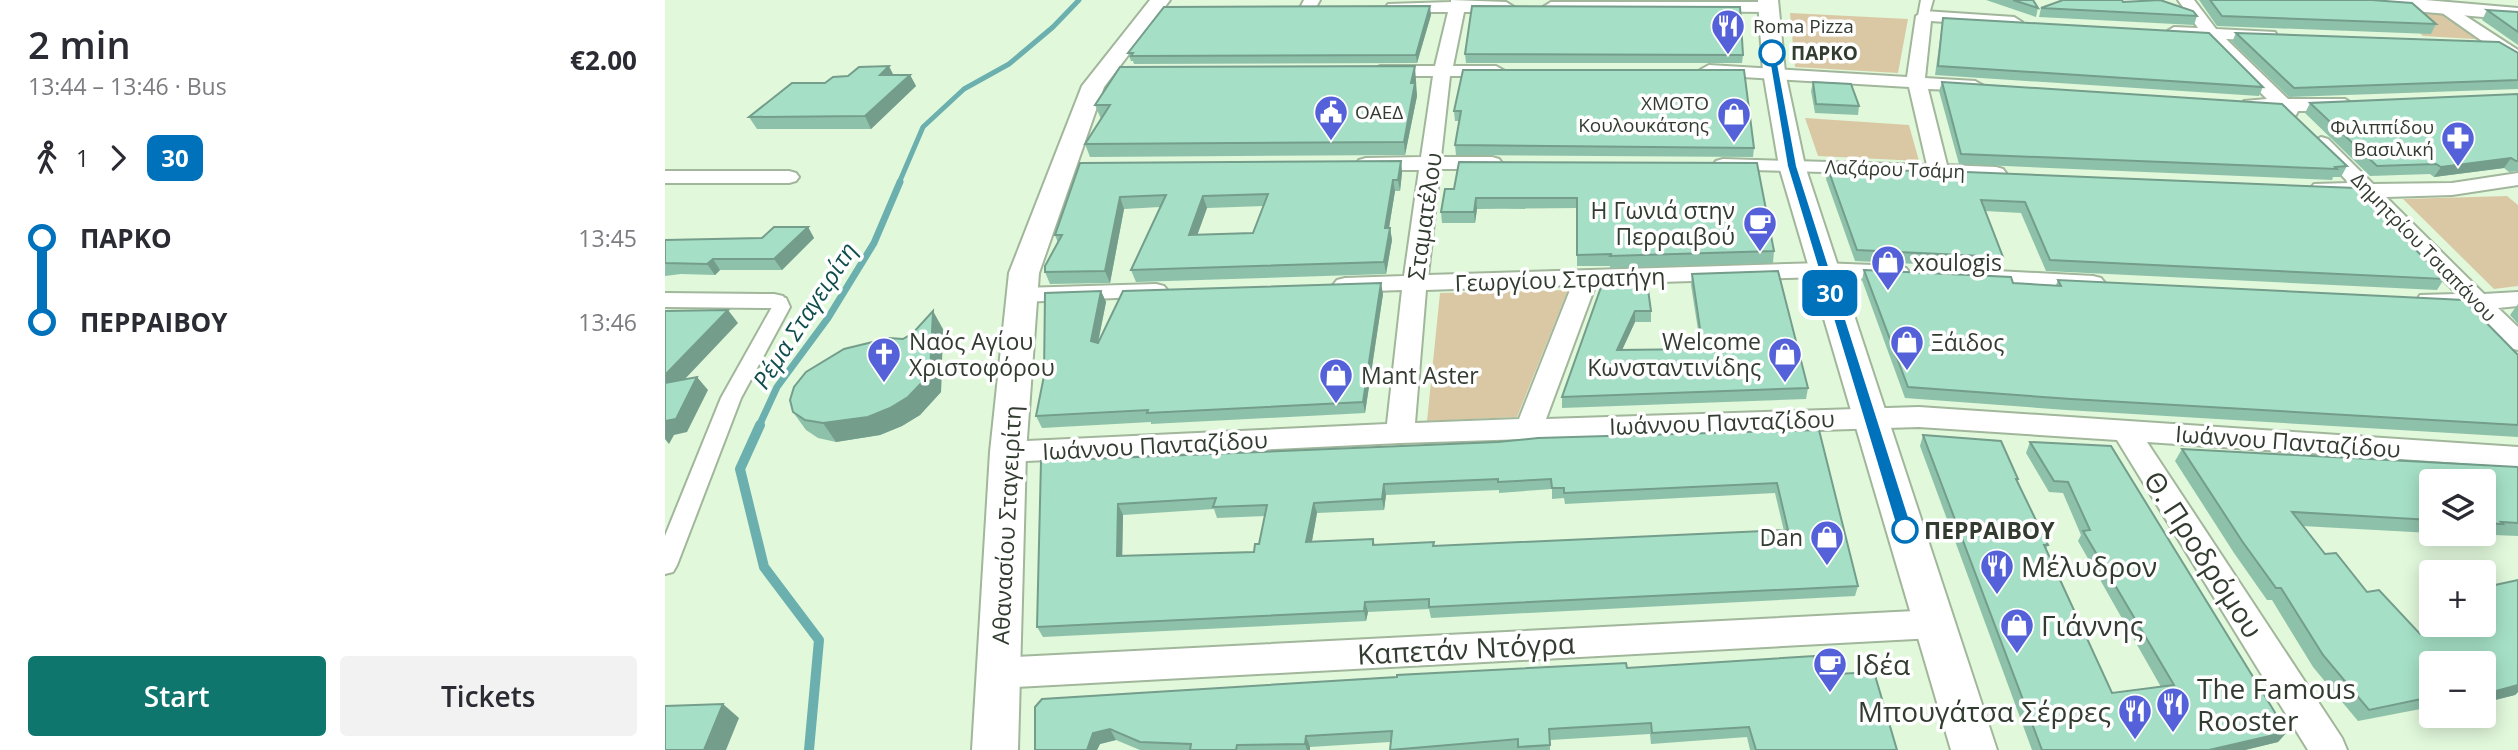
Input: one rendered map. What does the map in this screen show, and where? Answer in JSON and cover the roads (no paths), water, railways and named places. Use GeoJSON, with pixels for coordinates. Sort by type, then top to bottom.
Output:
{"type":"FeatureCollection","features":[{"type":"Feature","properties":{"kind":"street","name":"Δημητρίου Τσιαπάνου"},"geometry":{"type":"LineString","coordinates":[[2186,0],[2211,34],[2518,342]]}},
{"type":"Feature","properties":{"kind":"street"},"geometry":{"type":"LineString","coordinates":[[2355,0],[2518,14]]}},
{"type":"Feature","properties":{"kind":"street"},"geometry":{"type":"LineString","coordinates":[[1376,7],[1458,4],[1534,7],[1768,4],[1774,72],[1792,166],[1822,271],[1871,417],[1974,750]]}},
{"type":"Feature","properties":{"kind":"street","name":"Σταματέλου"},"geometry":{"type":"LineString","coordinates":[[1400,433],[1415,283],[1442,71],[1458,4]]}},
{"type":"Feature","properties":{"kind":"street","name":"Αθανασίου Σταγειρίτη"},"geometry":{"type":"LineString","coordinates":[[995,750],[1008,452],[1021,295],[1027,263],[1075,166],[1093,86],[1116,72],[1164,5]]}},
{"type":"Feature","properties":{"kind":"street"},"geometry":{"type":"LineString","coordinates":[[2444,7],[2518,58]]}},
{"type":"Feature","properties":{"kind":"street"},"geometry":{"type":"LineString","coordinates":[[1938,170],[1917,82],[1926,8],[2033,23]]}},
{"type":"Feature","properties":{"kind":"street"},"geometry":{"type":"LineString","coordinates":[[2156,31],[2293,37]]}},
{"type":"Feature","properties":{"kind":"street"},"geometry":{"type":"LineString","coordinates":[[2470,43],[2497,44]]}},
{"type":"Feature","properties":{"kind":"street"},"geometry":{"type":"LineString","coordinates":[[1685,70],[1774,72],[2000,88]]}},
{"type":"Feature","properties":{"kind":"street"},"geometry":{"type":"LineString","coordinates":[[1361,71],[1510,71]]}},
{"type":"Feature","properties":{"kind":"street"},"geometry":{"type":"LineString","coordinates":[[2235,104],[2283,106],[2369,103]]}},
{"type":"Feature","properties":{"kind":"street"},"geometry":{"type":"LineString","coordinates":[[1339,164],[1508,163]]}},
{"type":"Feature","properties":{"kind":"street","name":"Λαζάρου Τσάμη"},"geometry":{"type":"LineString","coordinates":[[1696,165],[2019,174]]}},
{"type":"Feature","properties":{"kind":"street"},"geometry":{"type":"LineString","coordinates":[[665,177],[789,177]]}},
{"type":"Feature","properties":{"kind":"street"},"geometry":{"type":"LineString","coordinates":[[2306,188],[2370,191],[2513,185]]}},
{"type":"Feature","properties":{"kind":"street","name":"Γεωργίου Στρατήγη"},"geometry":{"type":"LineString","coordinates":[[1320,286],[1822,271],[1925,274]]}},
{"type":"Feature","properties":{"kind":"street"},"geometry":{"type":"LineString","coordinates":[[1953,275],[2119,284]]}},
{"type":"Feature","properties":{"kind":"street"},"geometry":{"type":"LineString","coordinates":[[1528,428],[1587,278]]}},
{"type":"Feature","properties":{"kind":"street"},"geometry":{"type":"LineString","coordinates":[[1021,295],[1184,290]]}},
{"type":"Feature","properties":{"kind":"street"},"geometry":{"type":"LineString","coordinates":[[2410,299],[2477,302],[2518,299]]}},
{"type":"Feature","properties":{"kind":"street"},"geometry":{"type":"LineString","coordinates":[[665,300],[774,301],[782,304],[731,398],[665,565]]}},
{"type":"Feature","properties":{"kind":"street","name":"Ιωάννου Πανταζίδου"},"geometry":{"type":"LineString","coordinates":[[1008,452],[1528,428],[1919,417],[2518,457]]}},
{"type":"Feature","properties":{"kind":"street","name":"Θ. Προδρόμου"},"geometry":{"type":"LineString","coordinates":[[2124,429],[2329,750]]}},
{"type":"Feature","properties":{"kind":"street","name":"Καπετάν Ντόγρα"},"geometry":{"type":"LineString","coordinates":[[998,673],[1934,624]]}},
{"type":"Feature","properties":{"kind":"waterway","name":"Ρέμα Σταγειρίτη"},"geometry":{"type":"LineString","coordinates":[[899,183],[923,127],[964,89],[1009,64],[1053,27],[1079,0]]}},
{"type":"Feature","properties":{"kind":"waterway","name":"Ρέμα Σταγειρίτη"},"geometry":{"type":"LineString","coordinates":[[759,426],[777,387],[828,318],[874,243],[900,182]]}},
{"type":"Feature","properties":{"kind":"waterway","name":"Ρέμα Σταγειρίτη"},"geometry":{"type":"LineString","coordinates":[[760,425],[740,469],[764,567],[819,640],[809,750]]}},
{"type":"Feature","properties":{"kind":"place","name":"ΠΑΡΚΟ"},"geometry":{"type":"Point","coordinates":[1772,53]}},
{"type":"Feature","properties":{"kind":"place","name":"Roma Pizza"},"geometry":{"type":"Point","coordinates":[1728,56]}},
{"type":"Feature","properties":{"kind":"place","name":"ΟΑΕΔ"},"geometry":{"type":"Point","coordinates":[1331,142]}},
{"type":"Feature","properties":{"kind":"place","name":"XMOTO Κουλουκάτσης"},"geometry":{"type":"Point","coordinates":[1734,144]}},
{"type":"Feature","properties":{"kind":"place","name":"Φιλιππίδου Βασιλική"},"geometry":{"type":"Point","coordinates":[2458,168]}},
{"type":"Feature","properties":{"kind":"place","name":"Η Γωνιά στην Περραιβού"},"geometry":{"type":"Point","coordinates":[1760,253]}},
{"type":"Feature","properties":{"kind":"place","name":"xoulogis"},"geometry":{"type":"Point","coordinates":[1888,292]}},
{"type":"Feature","properties":{"kind":"place","name":"Ξάιδος"},"geometry":{"type":"Point","coordinates":[1907,372]}},
{"type":"Feature","properties":{"kind":"place","name":"Ναός Αγίου Χριστοφόρου"},"geometry":{"type":"Point","coordinates":[884,384]}},
{"type":"Feature","properties":{"kind":"place","name":"Welcome Κωνσταντινίδης"},"geometry":{"type":"Point","coordinates":[1785,384]}},
{"type":"Feature","properties":{"kind":"place","name":"Mant Aster"},"geometry":{"type":"Point","coordinates":[1336,405]}},
{"type":"Feature","properties":{"kind":"place","name":"ΠΕΡΡΑΙΒΟΥ"},"geometry":{"type":"Point","coordinates":[1905,530]}},
{"type":"Feature","properties":{"kind":"place","name":"Dan"},"geometry":{"type":"Point","coordinates":[1827,567]}},
{"type":"Feature","properties":{"kind":"place","name":"Μέλυδρον"},"geometry":{"type":"Point","coordinates":[1997,596]}},
{"type":"Feature","properties":{"kind":"place","name":"Γιάννης"},"geometry":{"type":"Point","coordinates":[2017,655]}},
{"type":"Feature","properties":{"kind":"place","name":"Ιδέα"},"geometry":{"type":"Point","coordinates":[1830,694]}},
{"type":"Feature","properties":{"kind":"place","name":"The Famous Rooster"},"geometry":{"type":"Point","coordinates":[2173,734]}},
{"type":"Feature","properties":{"kind":"place","name":"Μπουγάτσα Σέρρες"},"geometry":{"type":"Point","coordinates":[2135,741]}}]}
